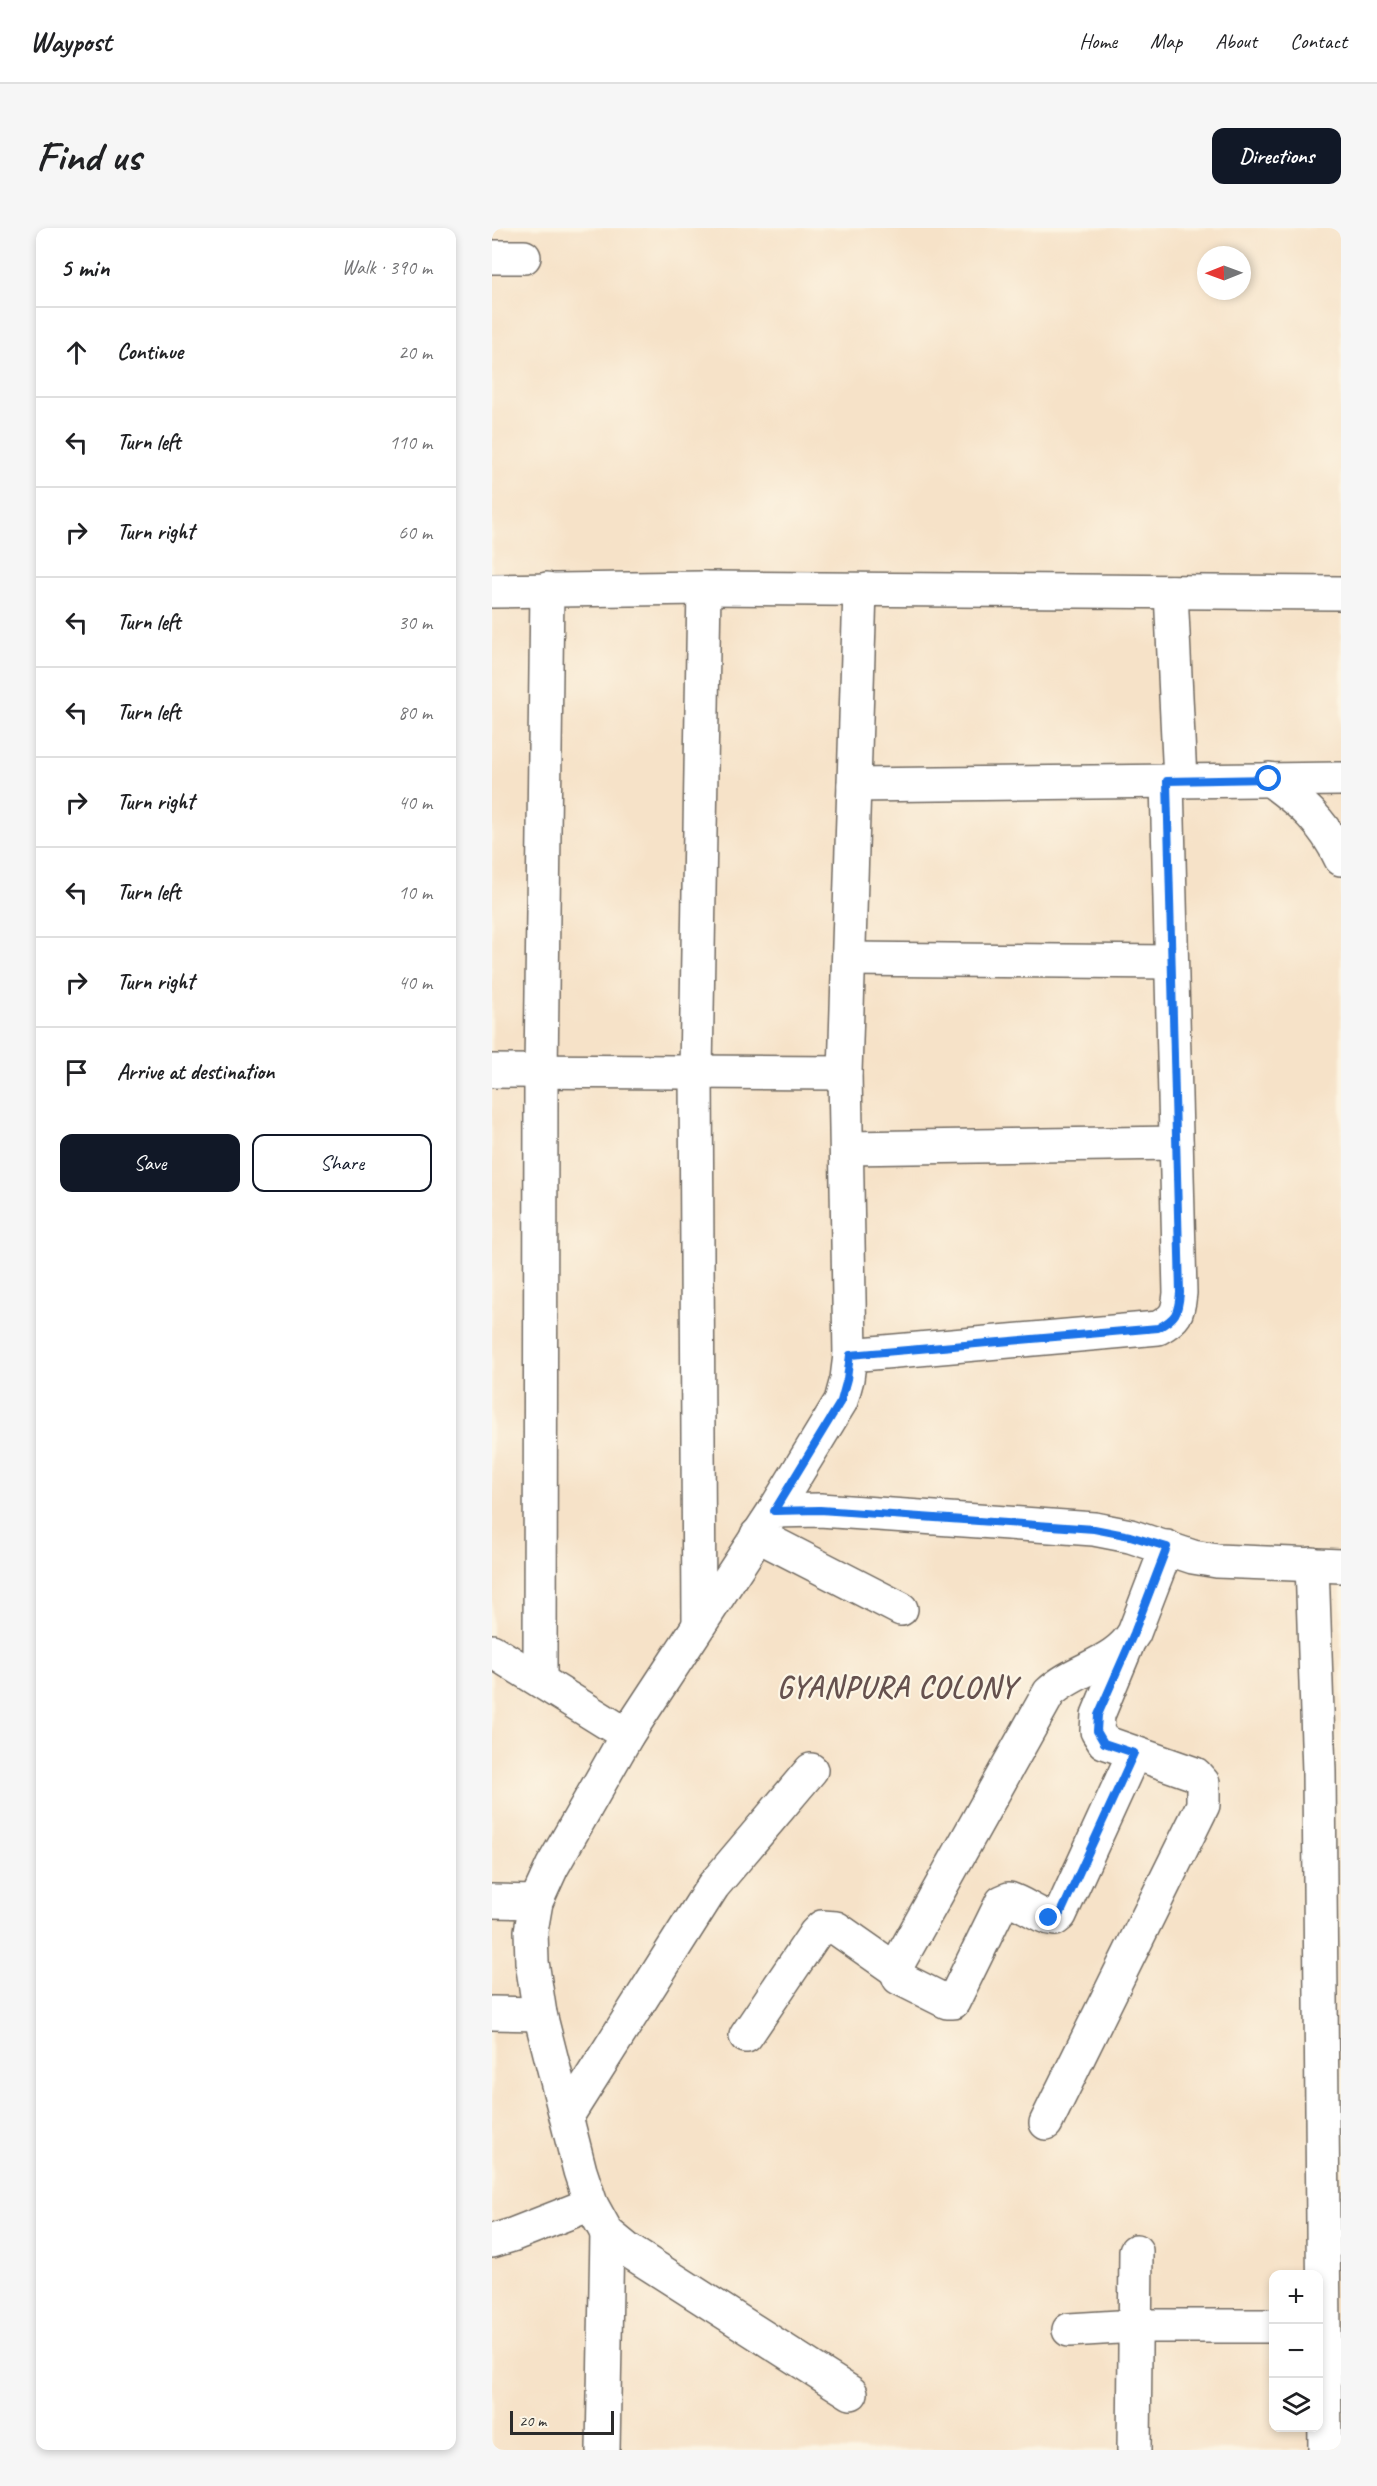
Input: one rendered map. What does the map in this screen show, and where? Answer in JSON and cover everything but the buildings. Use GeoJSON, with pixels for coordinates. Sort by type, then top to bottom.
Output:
{"type":"FeatureCollection","features":[{"type":"Feature","properties":{"kind":"street"},"geometry":{"type":"LineString","coordinates":[[699,1623],[696,1072],[704,588]]}},
{"type":"Feature","properties":{"kind":"street"},"geometry":{"type":"LineString","coordinates":[[492,591],[704,588],[1341,592]]}},
{"type":"Feature","properties":{"kind":"street"},"geometry":{"type":"LineString","coordinates":[[540,1680],[541,1072],[547,589]]}},
{"type":"Feature","properties":{"kind":"street"},"geometry":{"type":"LineString","coordinates":[[851,2393],[629,2251],[607,2233],[591,2204],[540,2014],[532,1962],[531,1930],[536,1902],[552,1867],[627,1735],[765,1523],[841,1401],[847,1379],[850,1355],[845,1073],[860,590]]}},
{"type":"Feature","properties":{"kind":"street"},"geometry":{"type":"LineString","coordinates":[[850,1355],[1158,1328],[1172,1321],[1179,1310],[1171,962],[1174,781],[1171,592]]}},
{"type":"Feature","properties":{"kind":"street"},"geometry":{"type":"LineString","coordinates":[[1269,779],[1309,811],[1322,825],[1341,860]]}},
{"type":"Feature","properties":{"kind":"street"},"geometry":{"type":"LineString","coordinates":[[854,785],[1341,779]]}},
{"type":"Feature","properties":{"kind":"street"},"geometry":{"type":"LineString","coordinates":[[850,959],[1171,962]]}},
{"type":"Feature","properties":{"kind":"street"},"geometry":{"type":"LineString","coordinates":[[492,1071],[845,1073]]}},
{"type":"Feature","properties":{"kind":"street"},"geometry":{"type":"LineString","coordinates":[[847,1148],[1176,1143]]}},
{"type":"Feature","properties":{"kind":"street"},"geometry":{"type":"LineString","coordinates":[[765,1523],[820,1510],[1094,1529],[1130,1536],[1193,1557],[1217,1561],[1326,1565],[1330,1772],[1321,2324]]}},
{"type":"Feature","properties":{"kind":"street"},"geometry":{"type":"LineString","coordinates":[[765,1523],[901,1609]]}},
{"type":"Feature","properties":{"kind":"street"},"geometry":{"type":"LineString","coordinates":[[1046,2123],[1203,1805],[1203,1783],[1195,1774],[1104,1743],[1097,1731],[1098,1715],[1134,1633],[1167,1547]]}},
{"type":"Feature","properties":{"kind":"street"},"geometry":{"type":"LineString","coordinates":[[896,1970],[1049,1693],[1059,1682],[1113,1657],[1127,1645]]}},
{"type":"Feature","properties":{"kind":"street"},"geometry":{"type":"LineString","coordinates":[[492,1651],[627,1735]]}},
{"type":"Feature","properties":{"kind":"street"},"geometry":{"type":"LineString","coordinates":[[746,2036],[815,1934],[822,1928],[836,1928],[896,1970],[899,1978],[904,1982],[947,2002],[953,2002],[1002,1902],[1009,1899],[1049,1918],[1055,1919],[1060,1915],[1134,1753]]}},
{"type":"Feature","properties":{"kind":"street"},"geometry":{"type":"LineString","coordinates":[[567,2116],[713,1887],[811,1770]]}},
{"type":"Feature","properties":{"kind":"street"},"geometry":{"type":"LineString","coordinates":[[492,1901],[536,1902]]}},
{"type":"Feature","properties":{"kind":"street"},"geometry":{"type":"LineString","coordinates":[[492,2013],[540,2014]]}},
{"type":"Feature","properties":{"kind":"street"},"geometry":{"type":"LineString","coordinates":[[492,2241],[591,2204]]}},
{"type":"Feature","properties":{"kind":"street"},"geometry":{"type":"LineString","coordinates":[[603,2450],[607,2233]]}},
{"type":"Feature","properties":{"kind":"street"},"geometry":{"type":"LineString","coordinates":[[1134,2450],[1136,2251]]}},
{"type":"Feature","properties":{"kind":"street"},"geometry":{"type":"LineString","coordinates":[[1070,2330],[1135,2326],[1269,2326]]}},
{"type":"Feature","properties":{"kind":"street"},"geometry":{"type":"LineString","coordinates":[[1323,2378],[1325,2450]]}},
{"type":"Feature","properties":{"kind":"district","name":"GYANPURA COLONY"},"geometry":{"type":"Point","coordinates":[897,1687]}},
{"type":"Feature","properties":{"kind":"route"},"geometry":{"type":"LineString","coordinates":[[1049,1918],[1055,1919],[1060,1915],[1134,1753],[1104,1743],[1097,1731],[1098,1715],[1134,1633],[1167,1547],[1130,1536],[1094,1529],[820,1510],[774,1511],[841,1401],[850,1355],[1158,1328],[1172,1321],[1179,1310],[1180,1293],[1167,781],[1269,779]]}}]}
